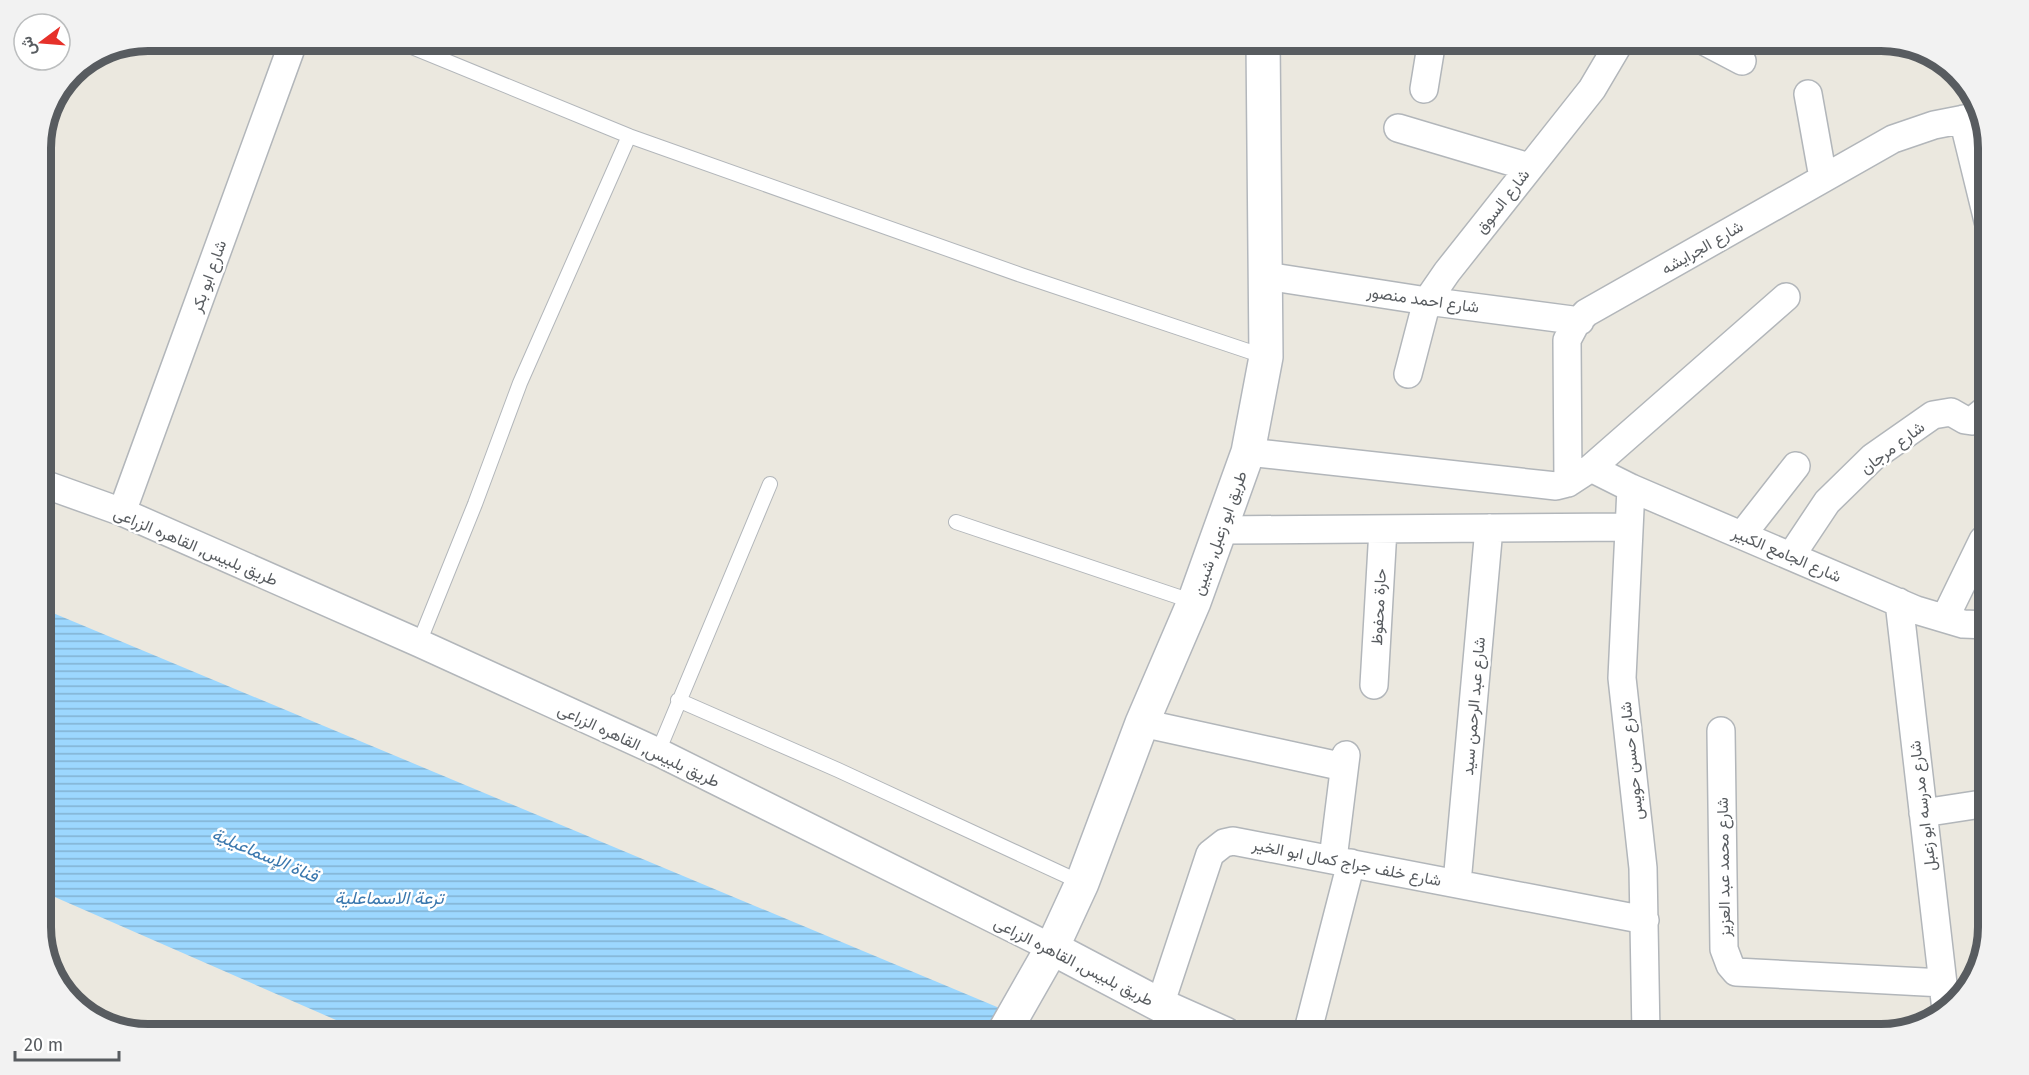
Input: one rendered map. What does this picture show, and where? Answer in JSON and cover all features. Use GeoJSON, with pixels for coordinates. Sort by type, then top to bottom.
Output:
{"type":"FeatureCollection","features":[{"type":"Feature","properties":{"kind":"main road","name":"طريق ابو زعبل, شبين"},"geometry":{"type":"LineString","coordinates":[[1009,1024],[1052,948],[1082,883],[1142,723],[1194,602],[1248,452],[1266,357],[1263,51]]}},
{"type":"Feature","properties":{"kind":"main road","name":"طريق بلبيس, القاهره الزراعى"},"geometry":{"type":"LineString","coordinates":[[1052,948],[1201,1024]]}},
{"type":"Feature","properties":{"kind":"street","name":"شارع ابو بكر"},"geometry":{"type":"LineString","coordinates":[[122,512],[290,51]]}},
{"type":"Feature","properties":{"kind":"street"},"geometry":{"type":"LineString","coordinates":[[1424,89],[1430,51]]}},
{"type":"Feature","properties":{"kind":"street","name":"شارع السوق"},"geometry":{"type":"LineString","coordinates":[[1408,374],[1427,301],[1447,272],[1592,88],[1615,51]]}},
{"type":"Feature","properties":{"kind":"street"},"geometry":{"type":"LineString","coordinates":[[1723,51],[1742,61]]}},
{"type":"Feature","properties":{"kind":"street"},"geometry":{"type":"LineString","coordinates":[[1808,94],[1824,178]]}},
{"type":"Feature","properties":{"kind":"street"},"geometry":{"type":"LineString","coordinates":[[1972,118],[1978,156]]}},
{"type":"Feature","properties":{"kind":"street","name":"شارع الجرايشه"},"geometry":{"type":"LineString","coordinates":[[1568,483],[1567,340],[1575,325],[1586,313],[1893,139],[1934,125],[1972,118]]}},
{"type":"Feature","properties":{"kind":"street"},"geometry":{"type":"LineString","coordinates":[[1398,128],[1529,167]]}},
{"type":"Feature","properties":{"kind":"street","name":"شارع احمد منصور"},"geometry":{"type":"LineString","coordinates":[[1266,276],[1427,301],[1580,321]]}},
{"type":"Feature","properties":{"kind":"street"},"geometry":{"type":"LineString","coordinates":[[1248,452],[1556,486],[1568,483],[1591,468],[1786,297]]}},
{"type":"Feature","properties":{"kind":"street","name":"شارع مرجان"},"geometry":{"type":"LineString","coordinates":[[1791,556],[1827,502],[1873,457],[1933,415],[1951,412],[1965,420],[1972,421],[1978,416]]}},
{"type":"Feature","properties":{"kind":"street"},"geometry":{"type":"LineString","coordinates":[[1742,535],[1796,465]]}},
{"type":"Feature","properties":{"kind":"street","name":"شارع الجامع الكبير"},"geometry":{"type":"LineString","coordinates":[[1591,468],[1631,488],[1899,602],[1963,624],[1978,625]]}},
{"type":"Feature","properties":{"kind":"street","name":"طريق بلبيس, القاهره الزراعى"},"geometry":{"type":"LineString","coordinates":[[51,487],[122,512],[419,643],[658,752],[1052,948]]}},
{"type":"Feature","properties":{"kind":"street","name":"شارع حسن حويس"},"geometry":{"type":"LineString","coordinates":[[1631,488],[1622,678],[1643,868],[1646,1024]]}},
{"type":"Feature","properties":{"kind":"street"},"geometry":{"type":"LineString","coordinates":[[1221,530],[1629,527]]}},
{"type":"Feature","properties":{"kind":"street","name":"شارع عبد الرحمن سيد"},"geometry":{"type":"LineString","coordinates":[[1457,883],[1489,528]]}},
{"type":"Feature","properties":{"kind":"street","name":"حارة محفوظ"},"geometry":{"type":"LineString","coordinates":[[1374,685],[1383,529]]}},
{"type":"Feature","properties":{"kind":"street"},"geometry":{"type":"LineString","coordinates":[[1945,618],[1978,550]]}},
{"type":"Feature","properties":{"kind":"street","name":"شارع مدرسه ابو زعبل"},"geometry":{"type":"LineString","coordinates":[[1899,602],[1945,1000]]}},
{"type":"Feature","properties":{"kind":"street"},"geometry":{"type":"LineString","coordinates":[[1142,723],[1345,761],[1342,861],[1309,1024]]}},
{"type":"Feature","properties":{"kind":"street","name":"شارع محمد عبد العزيز"},"geometry":{"type":"LineString","coordinates":[[1722,731],[1724,949],[1730,965],[1736,972],[1943,983]]}},
{"type":"Feature","properties":{"kind":"street"},"geometry":{"type":"LineString","coordinates":[[1923,813],[1978,805]]}},
{"type":"Feature","properties":{"kind":"street","name":"شارع خلف جراج كمال ابو الخير"},"geometry":{"type":"LineString","coordinates":[[1160,1005],[1206,862],[1216,848],[1233,841],[1645,920]]}},
{"type":"Feature","properties":{"kind":"lane"},"geometry":{"type":"LineString","coordinates":[[422,51],[629,136],[1021,275],[1266,357]]}},
{"type":"Feature","properties":{"kind":"lane"},"geometry":{"type":"LineString","coordinates":[[419,643],[475,504],[519,383],[629,136]]}},
{"type":"Feature","properties":{"kind":"lane"},"geometry":{"type":"LineString","coordinates":[[658,752],[770,484]]}},
{"type":"Feature","properties":{"kind":"lane"},"geometry":{"type":"LineString","coordinates":[[956,522],[1194,602]]}},
{"type":"Feature","properties":{"kind":"lane"},"geometry":{"type":"LineString","coordinates":[[678,700],[838,770],[1082,883]]}},
{"type":"Feature","properties":{"kind":"water","name":"ترعة الاسماعلية"},"geometry":{"type":"Polygon","coordinates":[[[51,612],[1038,1024],[345,1024],[51,895],[51,612]]]}},
{"type":"Feature","properties":{"kind":"water label","name":"قناة الإسماعيلية"},"geometry":{"type":"Point","coordinates":[265,855]}}]}
